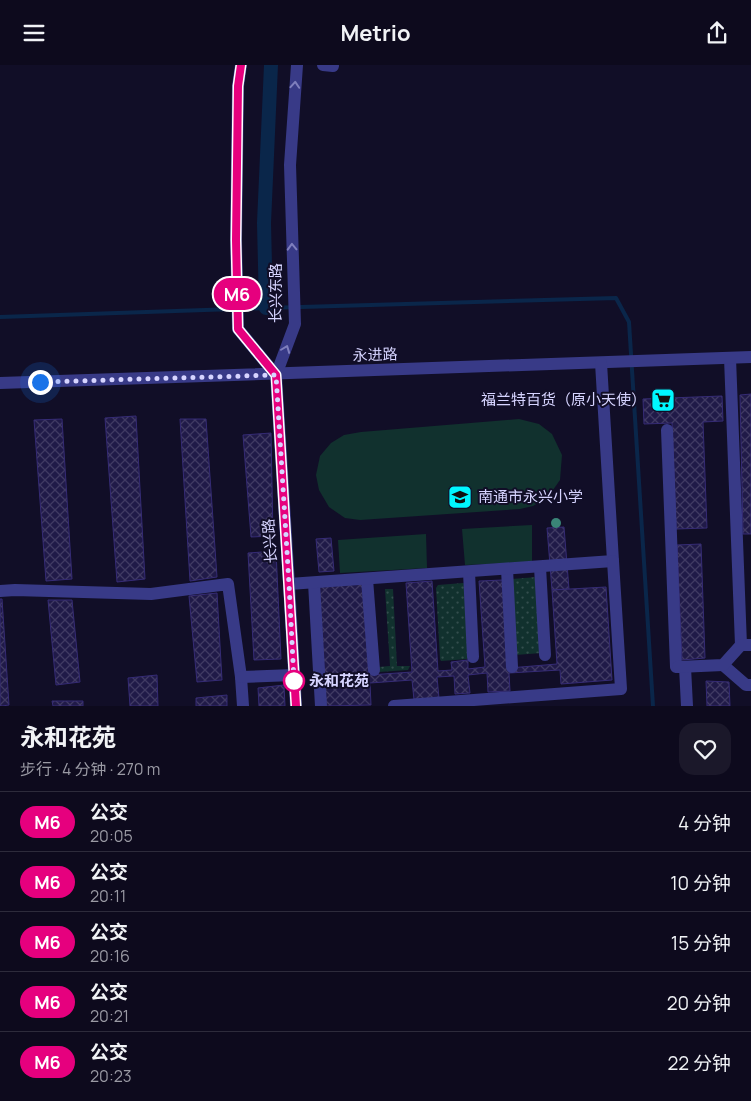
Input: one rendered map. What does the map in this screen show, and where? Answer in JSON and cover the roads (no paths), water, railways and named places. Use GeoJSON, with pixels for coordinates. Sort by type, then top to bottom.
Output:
{"type":"FeatureCollection","features":[{"type":"Feature","properties":{"kind":"street"},"geometry":{"type":"LineString","coordinates":[[241,65],[238,86],[236,166],[238,329],[276,375]]}},
{"type":"Feature","properties":{"kind":"street","name":"长兴东路"},"geometry":{"type":"LineString","coordinates":[[276,375],[295,324],[290,165],[296,65]]}},
{"type":"Feature","properties":{"kind":"street"},"geometry":{"type":"LineString","coordinates":[[323,65],[333,66]]}},
{"type":"Feature","properties":{"kind":"street","name":"永进路"},"geometry":{"type":"LineString","coordinates":[[0,383],[276,375],[751,357]]}},
{"type":"Feature","properties":{"kind":"street"},"geometry":{"type":"LineString","coordinates":[[666,430],[676,667],[723,665],[746,645],[730,358]]}},
{"type":"Feature","properties":{"kind":"street"},"geometry":{"type":"LineString","coordinates":[[394,706],[621,689],[613,561],[606,362]]}},
{"type":"Feature","properties":{"kind":"street","name":"长兴路"},"geometry":{"type":"LineString","coordinates":[[276,375],[296,706]]}},
{"type":"Feature","properties":{"kind":"street"},"geometry":{"type":"LineString","coordinates":[[289,584],[613,561]]}},
{"type":"Feature","properties":{"kind":"street"},"geometry":{"type":"LineString","coordinates":[[540,567],[545,655]]}},
{"type":"Feature","properties":{"kind":"street"},"geometry":{"type":"LineString","coordinates":[[507,569],[512,667]]}},
{"type":"Feature","properties":{"kind":"street"},"geometry":{"type":"LineString","coordinates":[[469,571],[474,657]]}},
{"type":"Feature","properties":{"kind":"street"},"geometry":{"type":"LineString","coordinates":[[367,579],[374,670]]}},
{"type":"Feature","properties":{"kind":"street"},"geometry":{"type":"LineString","coordinates":[[314,583],[321,706]]}},
{"type":"Feature","properties":{"kind":"street"},"geometry":{"type":"LineString","coordinates":[[0,591],[151,594],[228,584],[242,677],[243,706]]}},
{"type":"Feature","properties":{"kind":"street"},"geometry":{"type":"LineString","coordinates":[[723,665],[746,685],[751,685]]}},
{"type":"Feature","properties":{"kind":"street"},"geometry":{"type":"LineString","coordinates":[[685,667],[687,706]]}},
{"type":"Feature","properties":{"kind":"street"},"geometry":{"type":"LineString","coordinates":[[242,677],[294,675]]}},
{"type":"Feature","properties":{"kind":"waterway"},"geometry":{"type":"LineString","coordinates":[[266,308],[264,223],[271,65]]}},
{"type":"Feature","properties":{"kind":"waterway"},"geometry":{"type":"LineString","coordinates":[[0,317],[616,298],[629,322],[653,706]]}},
{"type":"Feature","properties":{"kind":"place","name":"福兰特百货（原小天使）"},"geometry":{"type":"Point","coordinates":[663,400]}},
{"type":"Feature","properties":{"kind":"place","name":"南通市永兴小学"},"geometry":{"type":"Point","coordinates":[460,497]}},
{"type":"Feature","properties":{"kind":"place","name":"永和花苑"},"geometry":{"type":"Point","coordinates":[294,681]}}]}
